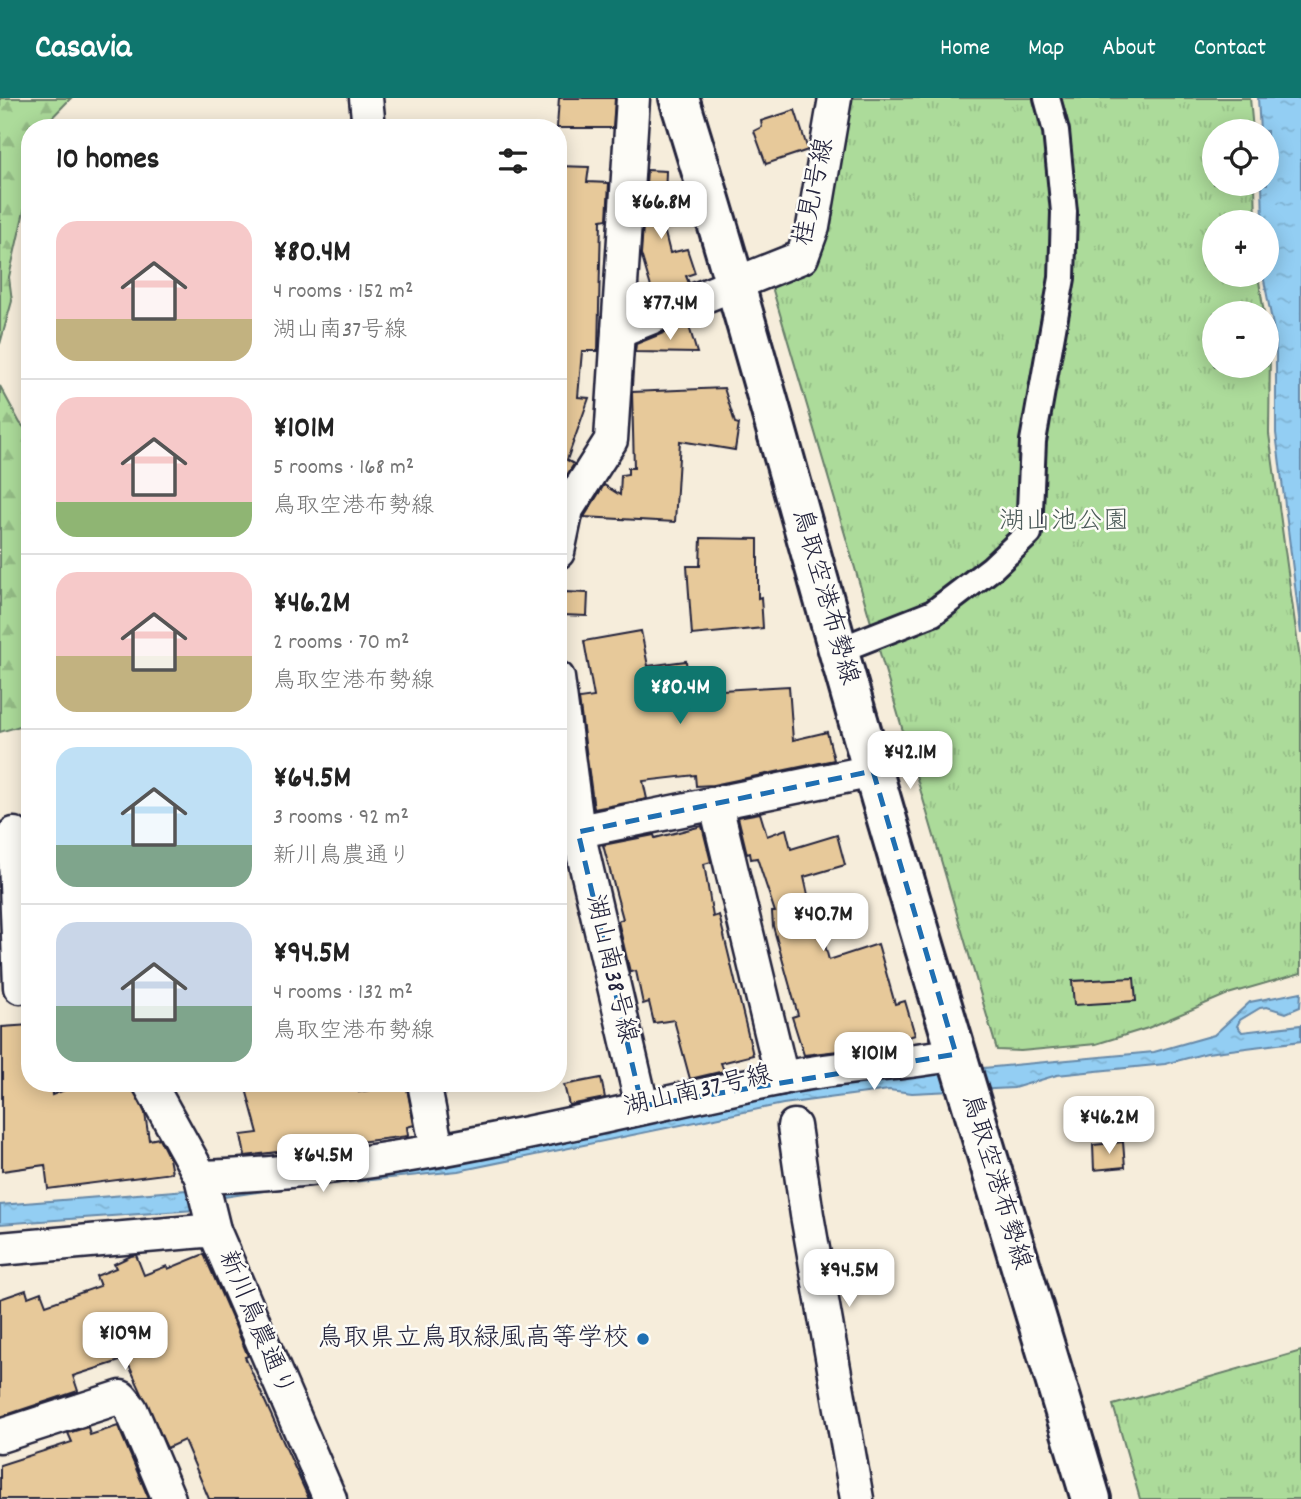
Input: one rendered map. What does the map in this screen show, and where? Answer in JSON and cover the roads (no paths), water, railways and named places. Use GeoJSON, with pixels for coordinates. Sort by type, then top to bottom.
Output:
{"type":"FeatureCollection","features":[{"type":"Feature","properties":{"kind":"main road","name":"鳥取空港布勢線"},"geometry":{"type":"LineString","coordinates":[[679,98],[737,283],[873,771],[956,1054],[1091,1499]]}},
{"type":"Feature","properties":{"kind":"street"},"geometry":{"type":"LineString","coordinates":[[366,98],[368,119]]}},
{"type":"Feature","properties":{"kind":"street"},"geometry":{"type":"LineString","coordinates":[[567,513],[611,440],[633,98]]}},
{"type":"Feature","properties":{"kind":"street","name":"桂見1号線"},"geometry":{"type":"LineString","coordinates":[[618,331],[802,257],[809,244],[835,98]]}},
{"type":"Feature","properties":{"kind":"street"},"geometry":{"type":"LineString","coordinates":[[839,650],[933,613],[992,568],[1029,533],[1033,441],[1062,278],[1064,212],[1056,131],[1047,98]]}},
{"type":"Feature","properties":{"kind":"street"},"geometry":{"type":"LineString","coordinates":[[568,834],[873,771]]}},
{"type":"Feature","properties":{"kind":"street","name":"湖山南37号線"},"geometry":{"type":"LineString","coordinates":[[201,1177],[313,1169],[437,1149],[782,1078],[716,805]]}},
{"type":"Feature","properties":{"kind":"street"},"geometry":{"type":"LineString","coordinates":[[14,834],[17,987]]}},
{"type":"Feature","properties":{"kind":"street","name":"湖山南38号線"},"geometry":{"type":"LineString","coordinates":[[568,834],[642,1106]]}},
{"type":"Feature","properties":{"kind":"street"},"geometry":{"type":"LineString","coordinates":[[782,1078],[956,1054]]}},
{"type":"Feature","properties":{"kind":"street"},"geometry":{"type":"LineString","coordinates":[[154,1092],[201,1177],[214,1230]]}},
{"type":"Feature","properties":{"kind":"street"},"geometry":{"type":"LineString","coordinates":[[426,1092],[437,1149]]}},
{"type":"Feature","properties":{"kind":"street"},"geometry":{"type":"LineString","coordinates":[[794,1126],[813,1255],[857,1499]]}},
{"type":"Feature","properties":{"kind":"street","name":"新川鳥農通り"},"geometry":{"type":"LineString","coordinates":[[0,1248],[214,1230],[330,1499]]}},
{"type":"Feature","properties":{"kind":"street"},"geometry":{"type":"LineString","coordinates":[[0,1436],[121,1397],[131,1409],[169,1499]]}},
{"type":"Feature","properties":{"kind":"water"},"geometry":{"type":"Polygon","coordinates":[[[1258,98],[1301,98],[1301,634],[1276,433],[1279,301],[1268,301],[1265,287],[1279,287],[1279,210],[1263,210],[1262,196],[1279,196],[1279,119],[1259,119],[1258,98]]]}},
{"type":"Feature","properties":{"kind":"water"},"geometry":{"type":"Polygon","coordinates":[[[1301,992],[1300,1007],[1286,1013],[1267,1007],[1260,1008],[1240,1020],[1237,1026],[1242,1032],[1301,1025],[1301,1041],[1207,1053],[1165,1064],[1057,1075],[1014,1088],[912,1093],[889,1090],[783,1104],[458,1171],[264,1191],[217,1198],[195,1210],[0,1224],[0,1205],[187,1190],[768,1088],[1154,1052],[1214,1035],[1250,1002],[1301,992]]]}},
{"type":"Feature","properties":{"kind":"waterway"},"geometry":{"type":"LineString","coordinates":[[300,1471],[313,1499]]}},
{"type":"Feature","properties":{"kind":"place","name":"鳥取県立鳥取緑風高等学校"},"geometry":{"type":"Point","coordinates":[643,1339]}},
{"type":"Feature","properties":{"kind":"park label","name":"湖山池公園"},"geometry":{"type":"Point","coordinates":[1064,522]}}]}
